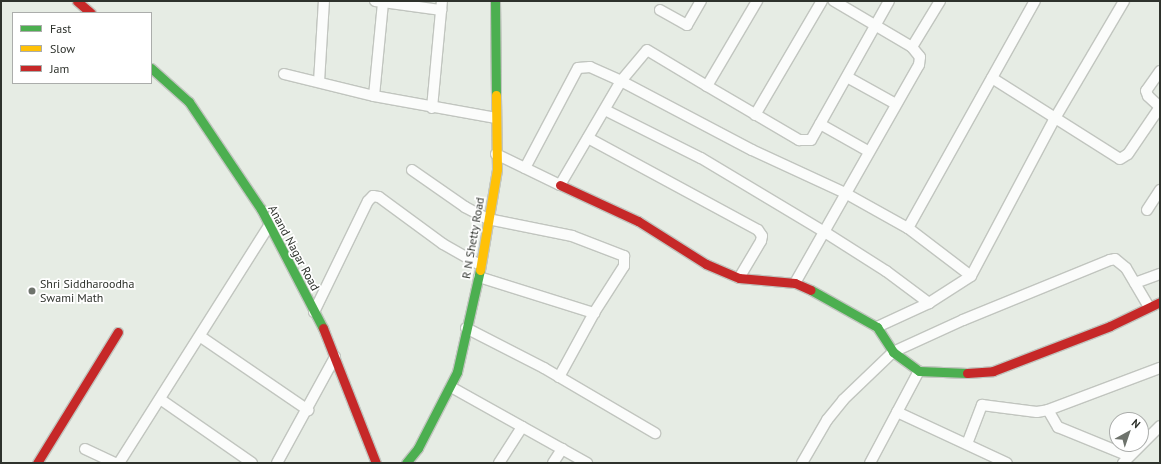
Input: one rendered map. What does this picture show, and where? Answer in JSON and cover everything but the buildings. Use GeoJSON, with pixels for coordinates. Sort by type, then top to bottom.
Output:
{"type":"FeatureCollection","features":[{"type":"Feature","properties":{"kind":"street"},"geometry":{"type":"LineString","coordinates":[[77,1],[89,12]]}},
{"type":"Feature","properties":{"kind":"street"},"geometry":{"type":"LineString","coordinates":[[319,82],[324,1]]}},
{"type":"Feature","properties":{"kind":"street","name":"R N Shetty Road"},"geometry":{"type":"LineString","coordinates":[[406,463],[418,448],[451,387],[478,277],[497,169],[495,1]]}},
{"type":"Feature","properties":{"kind":"street"},"geometry":{"type":"LineString","coordinates":[[660,10],[687,25],[701,1]]}},
{"type":"Feature","properties":{"kind":"street"},"geometry":{"type":"LineString","coordinates":[[707,86],[757,1]]}},
{"type":"Feature","properties":{"kind":"street"},"geometry":{"type":"LineString","coordinates":[[755,115],[822,1]]}},
{"type":"Feature","properties":{"kind":"street"},"geometry":{"type":"LineString","coordinates":[[795,283],[844,193],[919,65],[920,57],[912,47],[834,1]]}},
{"type":"Feature","properties":{"kind":"street"},"geometry":{"type":"LineString","coordinates":[[560,186],[621,81],[647,50],[755,115],[806,142],[811,140],[889,1]]}},
{"type":"Feature","properties":{"kind":"street"},"geometry":{"type":"LineString","coordinates":[[912,47],[940,1]]}},
{"type":"Feature","properties":{"kind":"street"},"geometry":{"type":"LineString","coordinates":[[908,228],[1036,1]]}},
{"type":"Feature","properties":{"kind":"street"},"geometry":{"type":"LineString","coordinates":[[879,329],[929,303],[971,276],[1054,120],[1124,1]]}},
{"type":"Feature","properties":{"kind":"street"},"geometry":{"type":"LineString","coordinates":[[374,96],[379,2],[442,5],[432,108]]}},
{"type":"Feature","properties":{"kind":"street"},"geometry":{"type":"LineString","coordinates":[[525,168],[578,68],[590,67],[621,81],[752,150],[844,193],[908,228],[971,276]]}},
{"type":"Feature","properties":{"kind":"street","name":"Anand Nagar Road"},"geometry":{"type":"LineString","coordinates":[[152,69],[189,102],[261,209],[268,227],[314,312],[336,357],[375,462]]}},
{"type":"Feature","properties":{"kind":"street"},"geometry":{"type":"LineString","coordinates":[[992,78],[1054,120],[1120,159],[1128,154],[1160,107],[1148,96],[1146,90],[1160,71]]}},
{"type":"Feature","properties":{"kind":"street"},"geometry":{"type":"LineString","coordinates":[[284,74],[374,96],[432,108],[496,118]]}},
{"type":"Feature","properties":{"kind":"street"},"geometry":{"type":"LineString","coordinates":[[847,77],[896,104]]}},
{"type":"Feature","properties":{"kind":"street"},"geometry":{"type":"LineString","coordinates":[[604,110],[701,158],[824,231],[929,303]]}},
{"type":"Feature","properties":{"kind":"street"},"geometry":{"type":"LineString","coordinates":[[820,124],[868,151]]}},
{"type":"Feature","properties":{"kind":"street"},"geometry":{"type":"LineString","coordinates":[[588,138],[758,230],[762,236],[761,241],[739,278]]}},
{"type":"Feature","properties":{"kind":"street"},"geometry":{"type":"LineString","coordinates":[[496,154],[560,186],[638,221],[706,264],[739,278],[795,283],[856,312],[879,329],[891,348],[919,371],[948,374],[993,371],[1044,353],[1160,302]]}},
{"type":"Feature","properties":{"kind":"street"},"geometry":{"type":"LineString","coordinates":[[412,170],[465,207],[488,219],[572,236],[624,256],[624,266],[594,313],[559,377]]}},
{"type":"Feature","properties":{"kind":"street"},"geometry":{"type":"LineString","coordinates":[[1147,210],[1160,190]]}},
{"type":"Feature","properties":{"kind":"street"},"geometry":{"type":"LineString","coordinates":[[314,312],[368,201],[373,196],[379,197],[443,244],[480,265]]}},
{"type":"Feature","properties":{"kind":"street"},"geometry":{"type":"LineString","coordinates":[[120,463],[201,337],[268,227]]}},
{"type":"Feature","properties":{"kind":"street"},"geometry":{"type":"LineString","coordinates":[[802,463],[826,420],[891,348],[1110,260],[1121,262],[1135,282],[1149,307]]}},
{"type":"Feature","properties":{"kind":"street"},"geometry":{"type":"LineString","coordinates":[[1135,282],[1160,274]]}},
{"type":"Feature","properties":{"kind":"street"},"geometry":{"type":"LineString","coordinates":[[478,277],[594,313]]}},
{"type":"Feature","properties":{"kind":"street"},"geometry":{"type":"LineString","coordinates":[[466,328],[559,377],[655,433]]}},
{"type":"Feature","properties":{"kind":"street"},"geometry":{"type":"LineString","coordinates":[[37,463],[118,332]]}},
{"type":"Feature","properties":{"kind":"street"},"geometry":{"type":"LineString","coordinates":[[201,337],[308,410]]}},
{"type":"Feature","properties":{"kind":"street"},"geometry":{"type":"LineString","coordinates":[[277,463],[308,410],[336,357]]}},
{"type":"Feature","properties":{"kind":"street"},"geometry":{"type":"LineString","coordinates":[[967,444],[982,405],[1037,412],[1048,410],[1160,368]]}},
{"type":"Feature","properties":{"kind":"street"},"geometry":{"type":"LineString","coordinates":[[872,462],[919,371]]}},
{"type":"Feature","properties":{"kind":"street"},"geometry":{"type":"LineString","coordinates":[[451,387],[587,463]]}},
{"type":"Feature","properties":{"kind":"street"},"geometry":{"type":"LineString","coordinates":[[160,399],[252,463]]}},
{"type":"Feature","properties":{"kind":"street"},"geometry":{"type":"LineString","coordinates":[[1048,410],[1058,427],[1126,460],[1160,426]]}},
{"type":"Feature","properties":{"kind":"street"},"geometry":{"type":"LineString","coordinates":[[897,412],[1006,463]]}},
{"type":"Feature","properties":{"kind":"street"},"geometry":{"type":"LineString","coordinates":[[499,463],[522,427]]}},
{"type":"Feature","properties":{"kind":"street"},"geometry":{"type":"LineString","coordinates":[[85,449],[115,463]]}},
{"type":"Feature","properties":{"kind":"street"},"geometry":{"type":"LineString","coordinates":[[553,463],[562,449]]}},
{"type":"Feature","properties":{"kind":"traffic: fast"},"geometry":{"type":"LineString","coordinates":[[495,1],[496,95]]}},
{"type":"Feature","properties":{"kind":"traffic: fast"},"geometry":{"type":"LineString","coordinates":[[152,69],[189,102],[261,209],[323,328]]}},
{"type":"Feature","properties":{"kind":"traffic: fast"},"geometry":{"type":"LineString","coordinates":[[406,463],[418,448],[457,372],[480,270]]}},
{"type":"Feature","properties":{"kind":"traffic: fast"},"geometry":{"type":"LineString","coordinates":[[811,290],[877,327],[893,352],[919,371],[967,373]]}},
{"type":"Feature","properties":{"kind":"traffic: slow"},"geometry":{"type":"LineString","coordinates":[[480,270],[497,169],[496,95]]}},
{"type":"Feature","properties":{"kind":"traffic: jam"},"geometry":{"type":"LineString","coordinates":[[77,1],[90,12]]}},
{"type":"Feature","properties":{"kind":"traffic: jam"},"geometry":{"type":"LineString","coordinates":[[560,185],[638,221],[706,264],[739,278],[795,283],[811,290]]}},
{"type":"Feature","properties":{"kind":"traffic: jam"},"geometry":{"type":"LineString","coordinates":[[967,373],[993,371],[1110,326],[1160,302]]}},
{"type":"Feature","properties":{"kind":"traffic: jam"},"geometry":{"type":"LineString","coordinates":[[323,328],[376,463]]}},
{"type":"Feature","properties":{"kind":"traffic: jam"},"geometry":{"type":"LineString","coordinates":[[37,463],[118,332]]}},
{"type":"Feature","properties":{"kind":"place","name":"Shri Siddharoodha Swami Math"},"geometry":{"type":"Point","coordinates":[32,291]}}]}
